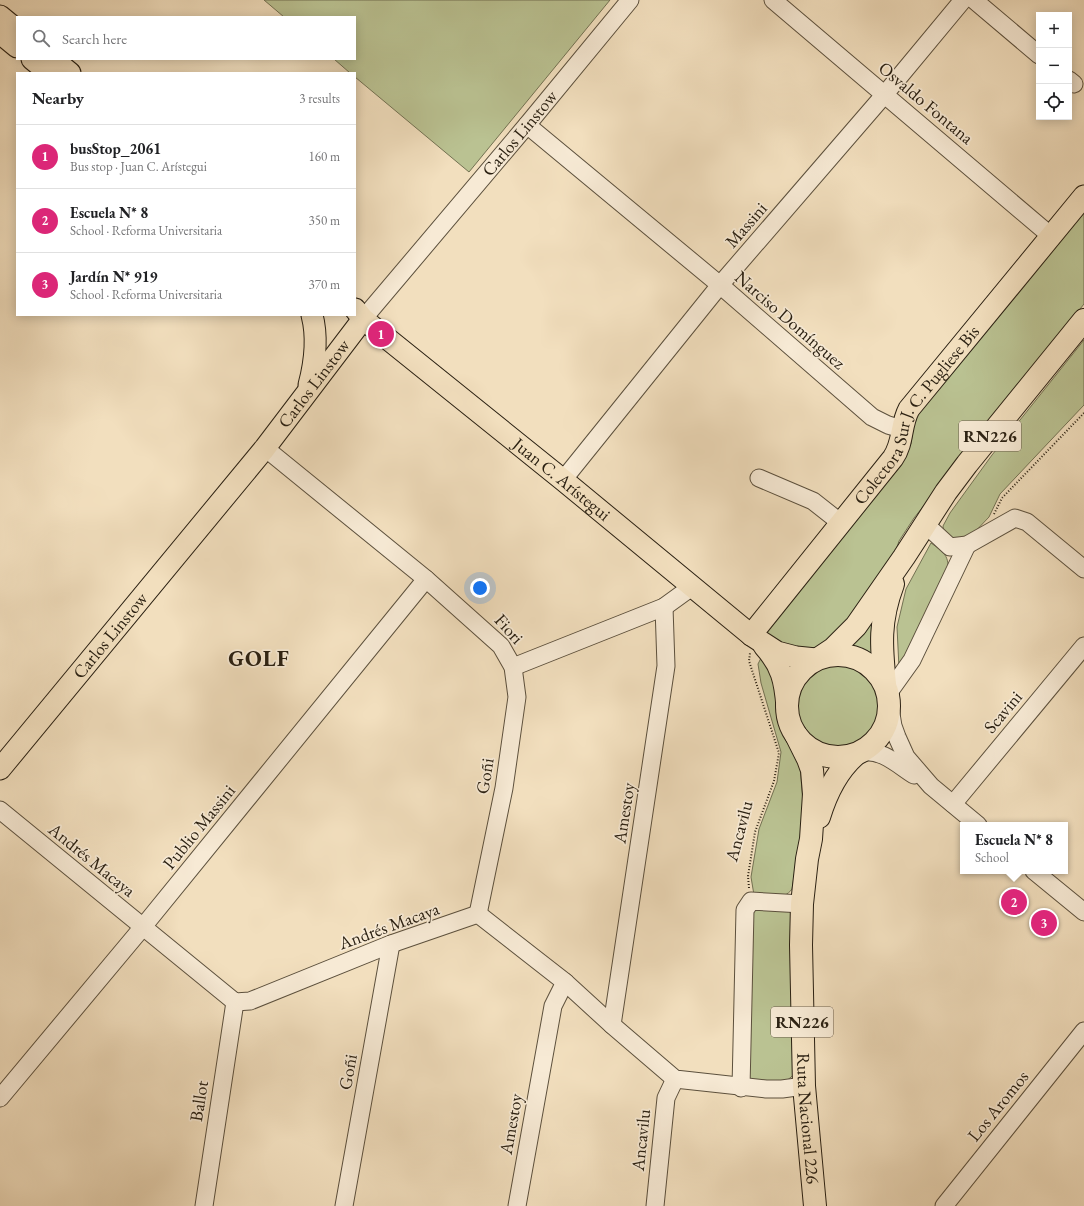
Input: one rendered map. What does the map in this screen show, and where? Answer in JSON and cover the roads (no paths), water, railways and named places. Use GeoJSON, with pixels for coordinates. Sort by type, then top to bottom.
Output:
{"type":"FeatureCollection","features":[{"type":"Feature","properties":{"kind":"highway","name":"Ruta Nacional 226"},"geometry":{"type":"LineString","coordinates":[[815,1206],[804,1086],[801,945],[802,904],[806,866],[811,839],[814,794],[812,770],[789,722],[786,707],[788,693],[794,680],[803,668],[833,649],[856,626],[904,557],[946,492],[1084,320]]}},
{"type":"Feature","properties":{"kind":"highway","name":"Ruta Nacional 226"},"geometry":{"type":"LineString","coordinates":[[811,839],[823,804],[843,767],[858,753],[874,743],[883,731],[888,717],[887,695],[881,648],[884,610],[904,557]]}},
{"type":"Feature","properties":{"kind":"highway"},"geometry":{"type":"LineString","coordinates":[[819,658],[834,654],[847,655],[860,659],[871,666],[880,676],[887,695]]}},
{"type":"Feature","properties":{"kind":"highway","name":"Ruta Nacional 226"},"geometry":{"type":"LineString","coordinates":[[796,735],[804,745],[816,752],[828,756],[842,757],[858,753]]}},
{"type":"Feature","properties":{"kind":"main road"},"geometry":{"type":"LineString","coordinates":[[0,16],[16,29]]}},
{"type":"Feature","properties":{"kind":"main road"},"geometry":{"type":"LineString","coordinates":[[0,33],[16,46]]}},
{"type":"Feature","properties":{"kind":"main road"},"geometry":{"type":"LineString","coordinates":[[33,60],[48,72]]}},
{"type":"Feature","properties":{"kind":"main road"},"geometry":{"type":"LineString","coordinates":[[54,60],[69,72]]}},
{"type":"Feature","properties":{"kind":"main road","name":"Colectora Sur J. C. Pugliese Bis"},"geometry":{"type":"LineString","coordinates":[[755,638],[897,451],[900,445],[902,429],[906,416],[914,402],[1084,196]]}},
{"type":"Feature","properties":{"kind":"main road","name":"Juan C. Arístegui"},"geometry":{"type":"LineString","coordinates":[[357,314],[563,480],[755,638],[776,652],[819,658]]}},
{"type":"Feature","properties":{"kind":"main road"},"geometry":{"type":"LineString","coordinates":[[306,393],[315,353],[312,316]]}},
{"type":"Feature","properties":{"kind":"main road","name":"Carlos Linstow"},"geometry":{"type":"LineString","coordinates":[[0,769],[265,448],[306,393],[356,316]]}},
{"type":"Feature","properties":{"kind":"main road","name":"Juan C. Arístegui"},"geometry":{"type":"LineString","coordinates":[[755,638],[774,659],[782,674],[785,685],[786,707]]}},
{"type":"Feature","properties":{"kind":"street","name":"Carlos Linstow"},"geometry":{"type":"LineString","coordinates":[[357,314],[527,125],[630,0]]}},
{"type":"Feature","properties":{"kind":"street","name":"Osvaldo Fontana"},"geometry":{"type":"LineString","coordinates":[[773,0],[1051,236]]}},
{"type":"Feature","properties":{"kind":"street","name":"Massini"},"geometry":{"type":"LineString","coordinates":[[563,480],[720,285],[963,0]]}},
{"type":"Feature","properties":{"kind":"street"},"geometry":{"type":"LineString","coordinates":[[974,0],[1036,52]]}},
{"type":"Feature","properties":{"kind":"street","name":"Narciso Domínguez"},"geometry":{"type":"LineString","coordinates":[[527,125],[720,285],[872,417],[888,425],[902,429]]}},
{"type":"Feature","properties":{"kind":"street","name":"Fiori"},"geometry":{"type":"LineString","coordinates":[[265,448],[426,578],[501,646],[513,667],[664,607],[692,586]]}},
{"type":"Feature","properties":{"kind":"street"},"geometry":{"type":"LineString","coordinates":[[759,478],[813,501],[841,523]]}},
{"type":"Feature","properties":{"kind":"street"},"geometry":{"type":"LineString","coordinates":[[925,524],[950,547],[974,542],[1015,518],[1027,522],[1084,570]]}},
{"type":"Feature","properties":{"kind":"street"},"geometry":{"type":"LineString","coordinates":[[931,786],[906,757],[901,747],[893,726],[887,695],[912,660],[974,542]]}},
{"type":"Feature","properties":{"kind":"street","name":"Publio Massini"},"geometry":{"type":"LineString","coordinates":[[0,1098],[142,928],[426,578]]}},
{"type":"Feature","properties":{"kind":"street","name":"Amestoy"},"geometry":{"type":"LineString","coordinates":[[612,1025],[666,666],[664,607]]}},
{"type":"Feature","properties":{"kind":"street","name":"Scavini"},"geometry":{"type":"LineString","coordinates":[[953,804],[1084,646]]}},
{"type":"Feature","properties":{"kind":"street","name":"Goñi"},"geometry":{"type":"LineString","coordinates":[[478,914],[504,788],[517,697],[513,667]]}},
{"type":"Feature","properties":{"kind":"street"},"geometry":{"type":"LineString","coordinates":[[858,753],[870,751],[885,756],[931,786],[974,822]]}},
{"type":"Feature","properties":{"kind":"street","name":"Andrés Macaya"},"geometry":{"type":"LineString","coordinates":[[0,810],[142,928],[235,1002],[250,1001],[391,944],[478,914]]}},
{"type":"Feature","properties":{"kind":"street"},"geometry":{"type":"LineString","coordinates":[[1038,874],[1084,912]]}},
{"type":"Feature","properties":{"kind":"street"},"geometry":{"type":"LineString","coordinates":[[741,1088],[744,910],[751,901],[802,904]]}},
{"type":"Feature","properties":{"kind":"street"},"geometry":{"type":"LineString","coordinates":[[478,914],[565,982],[675,1079],[766,1090],[804,1086]]}},
{"type":"Feature","properties":{"kind":"street","name":"Goñi"},"geometry":{"type":"LineString","coordinates":[[344,1206],[391,944]]}},
{"type":"Feature","properties":{"kind":"street","name":"Amestoy"},"geometry":{"type":"LineString","coordinates":[[517,1206],[553,1006],[565,982]]}},
{"type":"Feature","properties":{"kind":"street","name":"Ballot"},"geometry":{"type":"LineString","coordinates":[[204,1206],[235,1002]]}},
{"type":"Feature","properties":{"kind":"street","name":"Los Aromos"},"geometry":{"type":"LineString","coordinates":[[944,1206],[1084,1031]]}},
{"type":"Feature","properties":{"kind":"street","name":"Ancavilu"},"geometry":{"type":"LineString","coordinates":[[654,1206],[666,1098],[675,1079]]}},
{"type":"Feature","properties":{"kind":"place","name":"busStop_2061"},"geometry":{"type":"Point","coordinates":[381,334]}},
{"type":"Feature","properties":{"kind":"place","name":"Escuela N* 8"},"geometry":{"type":"Point","coordinates":[1014,902]}},
{"type":"Feature","properties":{"kind":"place","name":"Jardín N* 919"},"geometry":{"type":"Point","coordinates":[1044,923]}},
{"type":"Feature","properties":{"kind":"district","name":"GOLF"},"geometry":{"type":"Point","coordinates":[259,658]}}]}
